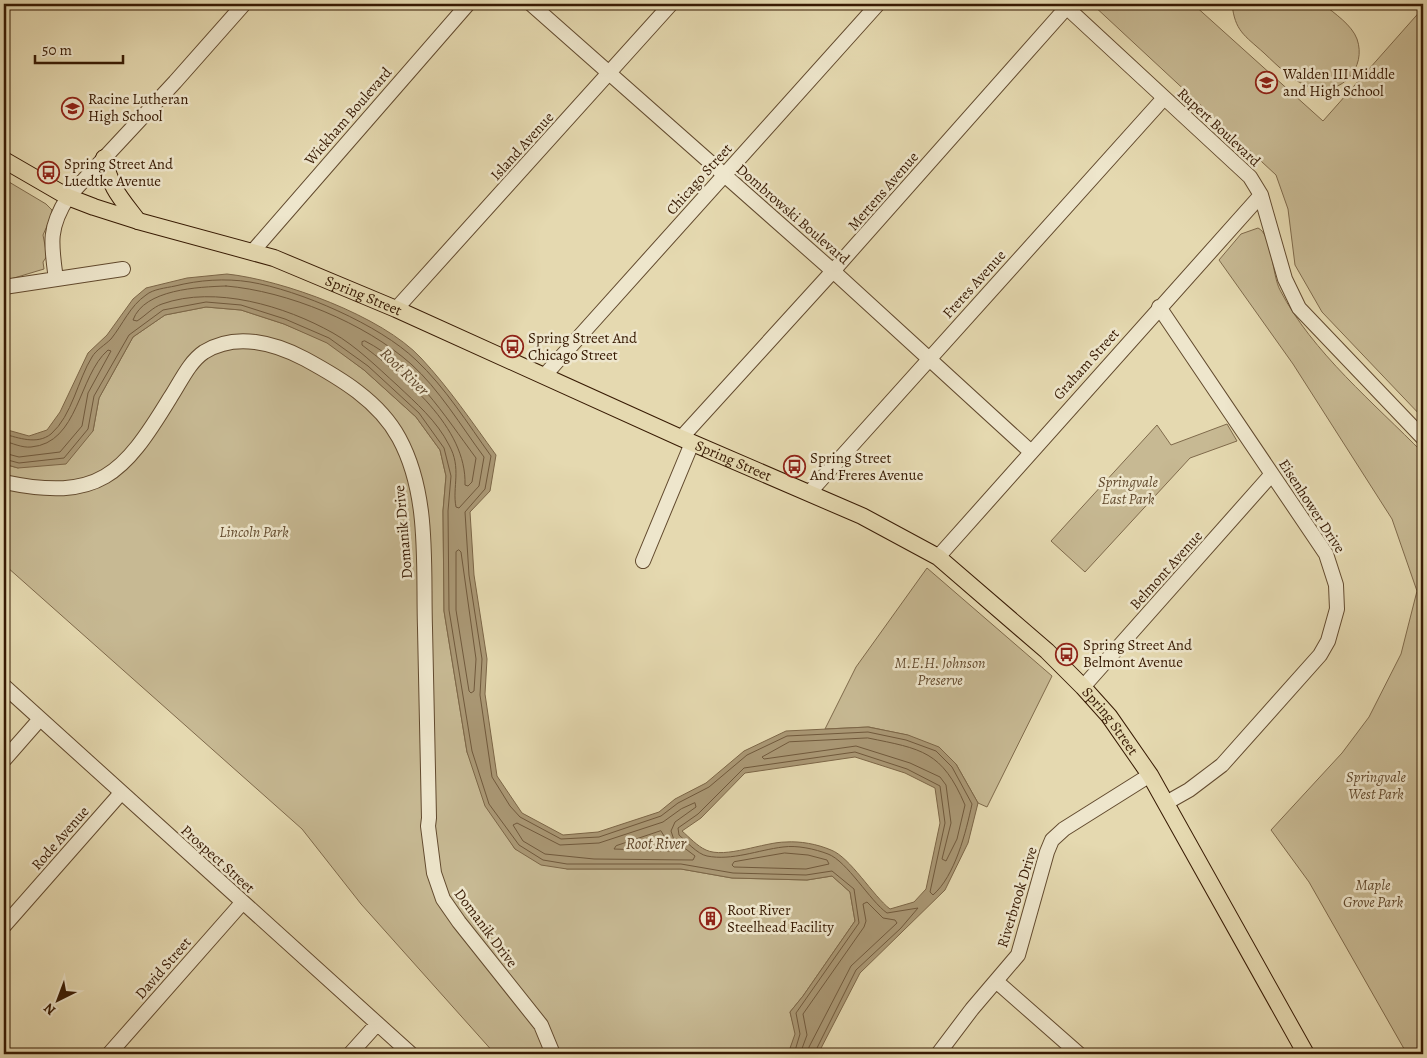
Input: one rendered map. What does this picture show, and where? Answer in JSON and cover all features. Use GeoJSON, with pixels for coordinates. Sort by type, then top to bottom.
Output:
{"type":"FeatureCollection","features":[{"type":"Feature","properties":{"kind":"main road"},"geometry":{"type":"LineString","coordinates":[[104,158],[115,193],[138,221]]}},
{"type":"Feature","properties":{"kind":"main road","name":"Spring Street"},"geometry":{"type":"LineString","coordinates":[[4,160],[68,196],[138,221],[253,251],[396,309],[686,440],[862,516],[938,557],[1047,652],[1084,687],[1109,716],[1150,775],[1306,1054]]}},
{"type":"Feature","properties":{"kind":"street"},"geometry":{"type":"LineString","coordinates":[[56,279],[51,233],[59,211],[68,196],[175,82],[244,4]]}},
{"type":"Feature","properties":{"kind":"street","name":"Wickham Boulevard"},"geometry":{"type":"LineString","coordinates":[[253,251],[468,4]]}},
{"type":"Feature","properties":{"kind":"street","name":"Dombrowski Boulevard"},"geometry":{"type":"LineString","coordinates":[[531,4],[833,271],[1030,452]]}},
{"type":"Feature","properties":{"kind":"street","name":"Island Avenue"},"geometry":{"type":"LineString","coordinates":[[396,309],[671,4]]}},
{"type":"Feature","properties":{"kind":"street","name":"Chicago Street"},"geometry":{"type":"LineString","coordinates":[[544,376],[878,4]]}},
{"type":"Feature","properties":{"kind":"street","name":"Rupert Boulevard"},"geometry":{"type":"LineString","coordinates":[[1065,6],[1250,177],[1261,195],[1285,279],[1299,308],[1423,438]]}},
{"type":"Feature","properties":{"kind":"street","name":"Mertens Avenue"},"geometry":{"type":"LineString","coordinates":[[643,561],[686,440],[1065,6]]}},
{"type":"Feature","properties":{"kind":"street","name":"Freres Avenue"},"geometry":{"type":"LineString","coordinates":[[809,493],[1164,98]]}},
{"type":"Feature","properties":{"kind":"street","name":"Graham Street"},"geometry":{"type":"LineString","coordinates":[[938,557],[1159,307],[1261,195]]}},
{"type":"Feature","properties":{"kind":"street"},"geometry":{"type":"LineString","coordinates":[[4,287],[123,269]]}},
{"type":"Feature","properties":{"kind":"street","name":"Eisenhower Drive"},"geometry":{"type":"LineString","coordinates":[[1159,307],[1326,554],[1338,593],[1334,625],[1320,655],[1234,752],[1209,776],[1166,804]]}},
{"type":"Feature","properties":{"kind":"street","name":"Domanik Drive"},"geometry":{"type":"LineString","coordinates":[[4,482],[32,488],[67,489],[86,485],[107,475],[125,463],[141,445],[188,369],[204,352],[227,342],[254,341],[276,346],[329,372],[356,390],[379,411],[398,435],[418,487],[422,545],[428,826],[438,887],[459,922],[541,1026],[553,1054]]}},
{"type":"Feature","properties":{"kind":"street","name":"Belmont Avenue"},"geometry":{"type":"LineString","coordinates":[[1084,687],[1272,474]]}},
{"type":"Feature","properties":{"kind":"street","name":"Prospect Street"},"geometry":{"type":"LineString","coordinates":[[4,686],[411,1054]]}},
{"type":"Feature","properties":{"kind":"street"},"geometry":{"type":"LineString","coordinates":[[4,760],[40,719]]}},
{"type":"Feature","properties":{"kind":"street","name":"Riverbrook Drive"},"geometry":{"type":"LineString","coordinates":[[938,1054],[972,1009],[1014,961],[1022,945],[1047,852],[1056,836],[1150,775]]}},
{"type":"Feature","properties":{"kind":"street","name":"Rode Avenue"},"geometry":{"type":"LineString","coordinates":[[4,926],[122,793]]}},
{"type":"Feature","properties":{"kind":"street","name":"David Street"},"geometry":{"type":"LineString","coordinates":[[108,1054],[242,903]]}},
{"type":"Feature","properties":{"kind":"street"},"geometry":{"type":"LineString","coordinates":[[996,980],[1079,1054]]}},
{"type":"Feature","properties":{"kind":"street"},"geometry":{"type":"LineString","coordinates":[[350,1054],[377,1024]]}},
{"type":"Feature","properties":{"kind":"green space"},"geometry":{"type":"Polygon","coordinates":[[[1092,4],[1193,4],[1323,121],[1423,8],[1423,418],[1322,312],[1295,265],[1288,209],[1276,175],[1092,4]]]}},
{"type":"Feature","properties":{"kind":"green space"},"geometry":{"type":"Polygon","coordinates":[[[1232,4],[1323,4],[1355,34],[1359,49],[1355,69],[1350,77],[1334,88],[1324,89],[1306,86],[1293,78],[1251,42],[1235,21],[1232,4]]]}},
{"type":"Feature","properties":{"kind":"green space"},"geometry":{"type":"Polygon","coordinates":[[[4,179],[46,204],[52,210],[43,235],[47,256],[43,262],[44,269],[4,281],[4,179]]]}},
{"type":"Feature","properties":{"kind":"green space","name":"Springvale West Park"},"geometry":{"type":"Polygon","coordinates":[[[1258,228],[1263,232],[1269,246],[1280,290],[1293,313],[1309,335],[1345,376],[1423,453],[1423,1054],[1407,1054],[1309,882],[1271,830],[1342,753],[1369,717],[1401,654],[1417,591],[1392,519],[1293,364],[1219,260],[1241,234],[1258,228]]]}},
{"type":"Feature","properties":{"kind":"green space","name":"Lincoln Park"},"geometry":{"type":"Polygon","coordinates":[[[206,307],[241,310],[284,324],[327,342],[364,370],[416,417],[440,450],[446,476],[443,511],[444,611],[467,752],[502,828],[515,849],[567,869],[681,869],[732,878],[807,880],[832,876],[850,892],[855,921],[790,1012],[796,1034],[788,1054],[495,1054],[361,904],[302,829],[7,567],[4,561],[4,464],[18,468],[93,431],[99,398],[133,337],[165,315],[206,307]]]}},
{"type":"Feature","properties":{"kind":"green space","name":"Springvale East Park"},"geometry":{"type":"Polygon","coordinates":[[[1227,424],[1237,441],[1190,458],[1085,572],[1051,541],[1157,425],[1171,445],[1227,424]]]}},
{"type":"Feature","properties":{"kind":"green space","name":"M.E.H. Johnson Preserve"},"geometry":{"type":"Polygon","coordinates":[[[927,568],[1052,676],[987,807],[978,803],[956,764],[907,735],[869,727],[825,729],[856,667],[927,568]]]}},
{"type":"Feature","properties":{"kind":"water","name":"Root River"},"geometry":{"type":"Polygon","coordinates":[[[227,274],[275,284],[330,302],[382,328],[404,343],[431,369],[496,455],[490,491],[470,512],[474,575],[487,659],[485,694],[497,776],[522,813],[563,835],[598,832],[659,812],[675,799],[706,783],[744,751],[786,731],[868,727],[908,735],[939,747],[956,764],[978,803],[968,843],[945,890],[860,973],[818,1054],[788,1054],[795,1034],[790,1012],[855,921],[850,892],[832,876],[807,880],[732,878],[681,869],[567,869],[541,865],[515,849],[485,806],[467,752],[444,611],[443,511],[446,476],[440,450],[416,417],[364,370],[327,343],[284,324],[241,310],[206,307],[165,315],[133,337],[99,398],[93,431],[66,464],[18,468],[4,464],[4,429],[29,436],[47,430],[60,412],[88,353],[107,335],[133,299],[146,288],[187,278],[227,274]],[[855,757],[745,773],[701,818],[682,831],[699,846],[714,852],[723,853],[786,842],[803,843],[826,848],[846,860],[890,909],[914,902],[926,889],[940,823],[935,788],[905,773],[855,757]]]}},
{"type":"Feature","properties":{"kind":"place","name":"Walden III Middle and High School"},"geometry":{"type":"Point","coordinates":[1267,83]}},
{"type":"Feature","properties":{"kind":"place","name":"Racine Lutheran High School"},"geometry":{"type":"Point","coordinates":[72,108]}},
{"type":"Feature","properties":{"kind":"place","name":"Spring Street And Luedtke Avenue"},"geometry":{"type":"Point","coordinates":[48,173]}},
{"type":"Feature","properties":{"kind":"place","name":"Spring Street And Chicago Street"},"geometry":{"type":"Point","coordinates":[512,347]}},
{"type":"Feature","properties":{"kind":"place","name":"Spring Street And Freres Avenue"},"geometry":{"type":"Point","coordinates":[794,467]}},
{"type":"Feature","properties":{"kind":"place","name":"Spring Street And Belmont Avenue"},"geometry":{"type":"Point","coordinates":[1067,654]}},
{"type":"Feature","properties":{"kind":"place","name":"Root River Steelhead Facility"},"geometry":{"type":"Point","coordinates":[711,919]}},
{"type":"Feature","properties":{"kind":"park label","name":"Maple Grove Park"},"geometry":{"type":"Point","coordinates":[1373,894]}}]}
